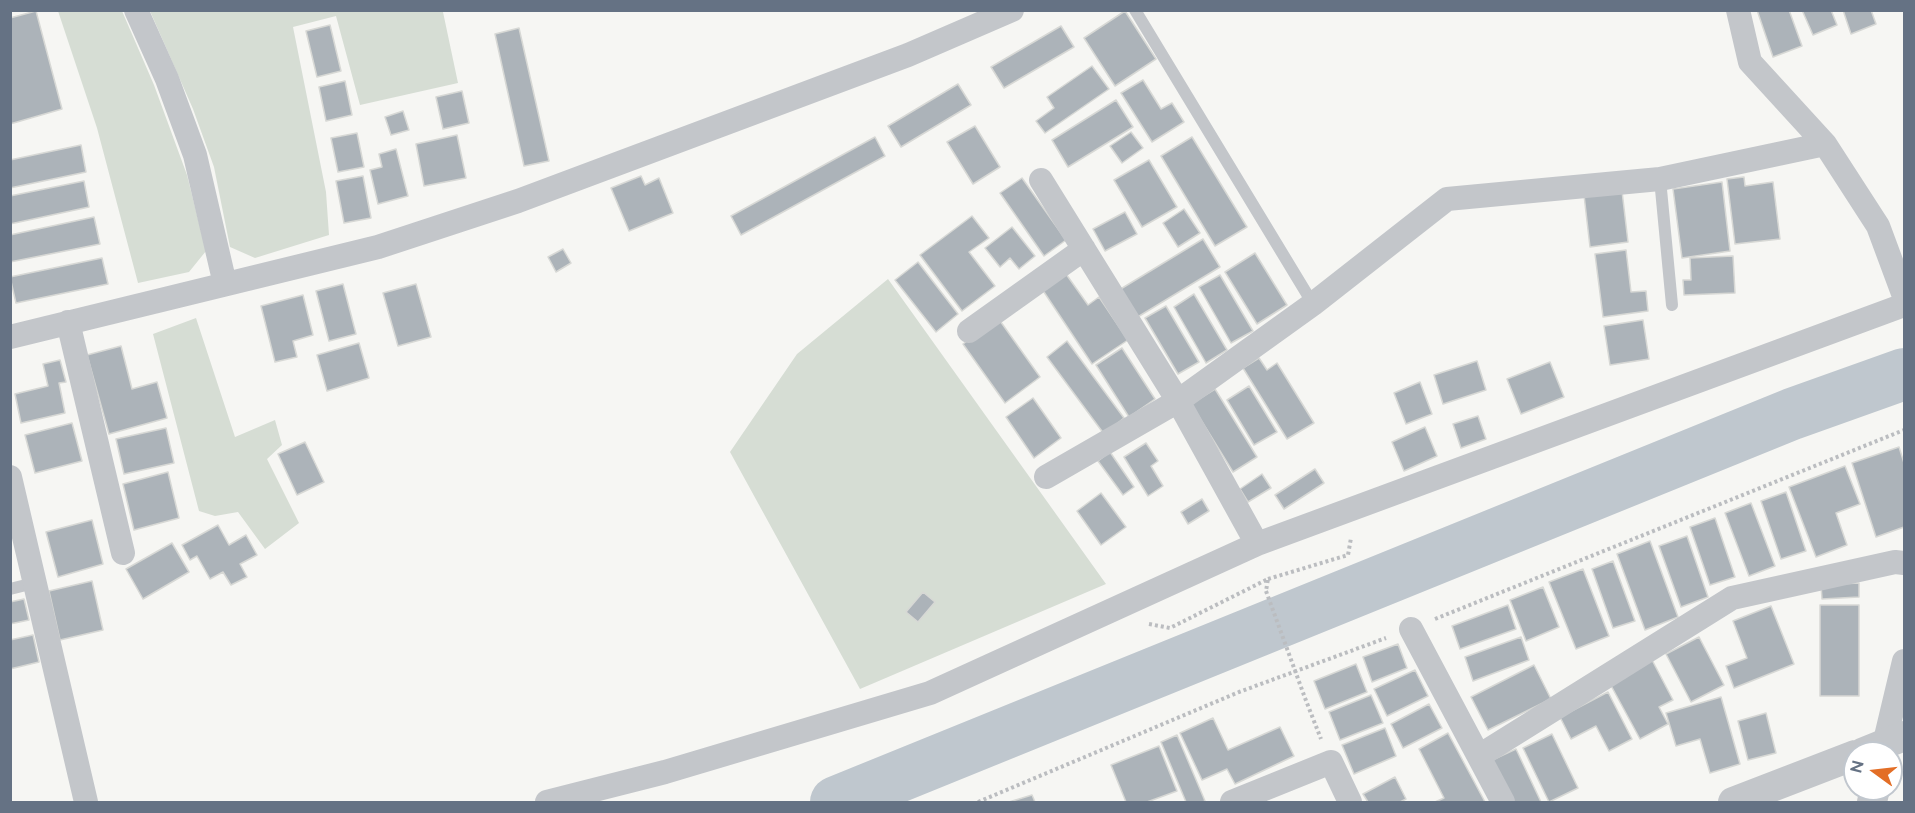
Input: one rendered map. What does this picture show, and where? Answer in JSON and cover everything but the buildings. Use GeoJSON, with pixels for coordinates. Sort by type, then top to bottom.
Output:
{"type":"FeatureCollection","features":[{"type":"Feature","properties":{"kind":"street"},"geometry":{"type":"LineString","coordinates":[[136,10],[167,79],[195,155],[225,284]]}},
{"type":"Feature","properties":{"kind":"street"},"geometry":{"type":"LineString","coordinates":[[10,337],[378,247],[518,201],[908,55],[1012,10]]}},
{"type":"Feature","properties":{"kind":"street"},"geometry":{"type":"LineString","coordinates":[[1738,10],[1750,62],[1825,144],[1878,226],[1905,296]]}},
{"type":"Feature","properties":{"kind":"street"},"geometry":{"type":"LineString","coordinates":[[1046,477],[1178,401],[1313,304],[1447,199],[1660,179],[1825,144]]}},
{"type":"Feature","properties":{"kind":"street"},"geometry":{"type":"LineString","coordinates":[[1041,180],[1178,401],[1257,544]]}},
{"type":"Feature","properties":{"kind":"street"},"geometry":{"type":"LineString","coordinates":[[969,331],[1084,249]]}},
{"type":"Feature","properties":{"kind":"street"},"geometry":{"type":"LineString","coordinates":[[547,802],[665,772],[930,693],[1257,544],[1905,306]]}},
{"type":"Feature","properties":{"kind":"street"},"geometry":{"type":"LineString","coordinates":[[68,322],[123,553]]}},
{"type":"Feature","properties":{"kind":"street"},"geometry":{"type":"LineString","coordinates":[[10,477],[86,802]]}},
{"type":"Feature","properties":{"kind":"street"},"geometry":{"type":"LineString","coordinates":[[1479,756],[1732,598],[1896,562],[1905,563]]}},
{"type":"Feature","properties":{"kind":"street"},"geometry":{"type":"LineString","coordinates":[[1411,629],[1503,802]]}},
{"type":"Feature","properties":{"kind":"street"},"geometry":{"type":"LineString","coordinates":[[1885,741],[1905,661]]}},
{"type":"Feature","properties":{"kind":"street"},"geometry":{"type":"LineString","coordinates":[[1733,802],[1843,760]]}},
{"type":"Feature","properties":{"kind":"street"},"geometry":{"type":"LineString","coordinates":[[1232,802],[1331,762],[1350,802]]}},
{"type":"Feature","properties":{"kind":"lane"},"geometry":{"type":"LineString","coordinates":[[1135,10],[1313,304]]}},
{"type":"Feature","properties":{"kind":"lane"},"geometry":{"type":"LineString","coordinates":[[1660,179],[1672,305]]}},
{"type":"Feature","properties":{"kind":"lane"},"geometry":{"type":"LineString","coordinates":[[10,589],[34,583]]}},
{"type":"Feature","properties":{"kind":"path"},"geometry":{"type":"LineString","coordinates":[[978,802],[1239,692],[1411,629],[1905,430]]}},
{"type":"Feature","properties":{"kind":"path"},"geometry":{"type":"LineString","coordinates":[[1148,624],[1170,628],[1268,579],[1348,555],[1356,508]]}},
{"type":"Feature","properties":{"kind":"path"},"geometry":{"type":"LineString","coordinates":[[1268,579],[1266,591],[1331,762]]}},
{"type":"Feature","properties":{"kind":"shaded area"},"geometry":{"type":"Polygon","coordinates":[[[58,11],[122,11],[154,85],[187,175],[206,251],[189,272],[138,283],[97,128],[58,11]]]}},
{"type":"Feature","properties":{"kind":"shaded area"},"geometry":{"type":"Polygon","coordinates":[[[150,11],[450,11],[443,12],[458,83],[360,105],[336,16],[293,27],[326,192],[329,235],[255,258],[230,247],[214,167],[193,109],[150,11]]]}},
{"type":"Feature","properties":{"kind":"shaded area"},"geometry":{"type":"Polygon","coordinates":[[[888,279],[1106,584],[860,689],[730,452],[797,354],[888,279]]]}},
{"type":"Feature","properties":{"kind":"shaded area"},"geometry":{"type":"Polygon","coordinates":[[[196,318],[235,437],[275,420],[282,445],[267,459],[299,523],[265,549],[238,512],[215,516],[199,511],[153,334],[196,318]]]}},
{"type":"Feature","properties":{"kind":"waterway"},"geometry":{"type":"LineString","coordinates":[[836,802],[1792,414],[1904,374]]}}]}
